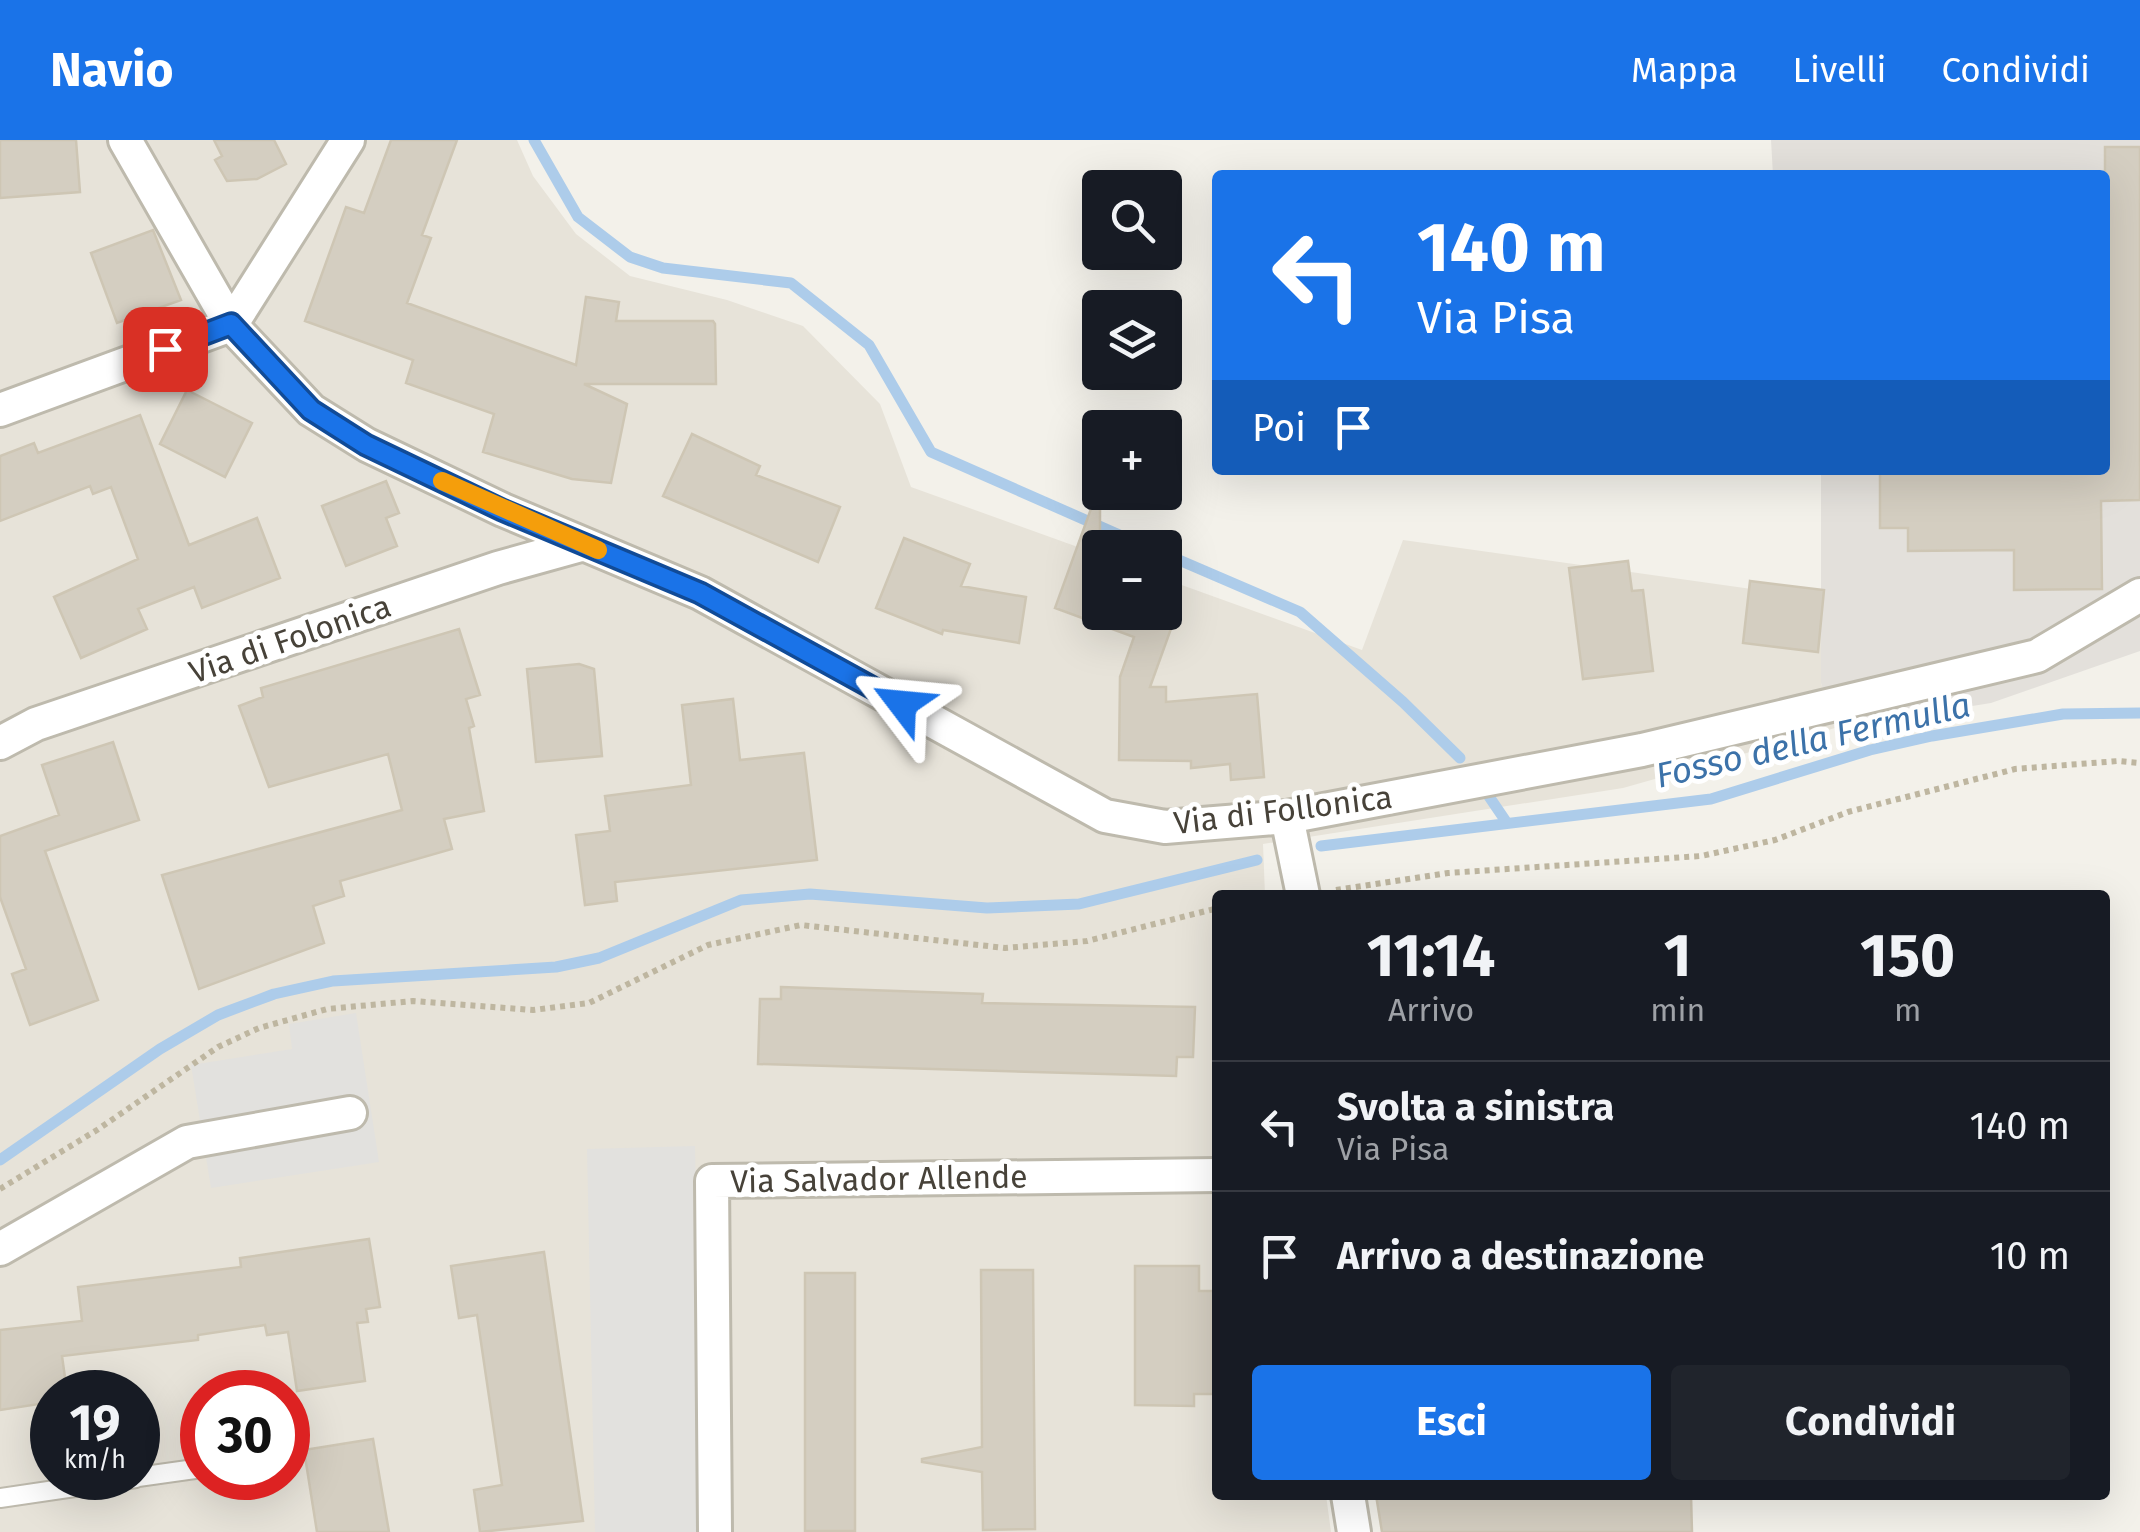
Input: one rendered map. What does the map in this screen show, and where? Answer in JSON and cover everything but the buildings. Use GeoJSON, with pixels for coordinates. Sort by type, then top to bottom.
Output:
{"type":"FeatureCollection","features":[{"type":"Feature","properties":{"kind":"street","name":"Via di Follonica"},"geometry":{"type":"LineString","coordinates":[[124,140],[231,324],[311,410],[366,445],[700,593],[1105,816],[1166,828],[1288,817],[1642,750],[2037,656],[2140,595]]}},
{"type":"Feature","properties":{"kind":"street"},"geometry":{"type":"LineString","coordinates":[[0,410],[231,324],[348,140]]}},
{"type":"Feature","properties":{"kind":"street","name":"Via di Folonica"},"geometry":{"type":"LineString","coordinates":[[0,743],[36,724],[498,568],[584,544]]}},
{"type":"Feature","properties":{"kind":"street"},"geometry":{"type":"LineString","coordinates":[[1288,817],[1313,890]]}},
{"type":"Feature","properties":{"kind":"street"},"geometry":{"type":"LineString","coordinates":[[0,1249],[187,1142],[350,1112]]}},
{"type":"Feature","properties":{"kind":"street","name":"Via Salvador Allende"},"geometry":{"type":"LineString","coordinates":[[715,1532],[712,1181],[1212,1175]]}},
{"type":"Feature","properties":{"kind":"street"},"geometry":{"type":"LineString","coordinates":[[1349,1500],[1354,1532]]}},
{"type":"Feature","properties":{"kind":"lane"},"geometry":{"type":"LineString","coordinates":[[0,1498],[30,1493]]}},
{"type":"Feature","properties":{"kind":"path"},"geometry":{"type":"LineString","coordinates":[[1341,890],[1448,874],[1701,856],[1774,840],[1848,812],[1997,773],[2118,761],[2140,763]]}},
{"type":"Feature","properties":{"kind":"path"},"geometry":{"type":"LineString","coordinates":[[0,1189],[97,1130],[218,1047],[259,1028],[327,1008],[413,1001],[534,1010],[589,1003],[708,945],[801,925],[1005,948],[1087,941],[1212,910]]}},
{"type":"Feature","properties":{"kind":"shaded area"},"geometry":{"type":"Polygon","coordinates":[[[0,140],[517,140],[533,176],[576,234],[630,276],[727,300],[803,326],[880,404],[911,487],[1082,549],[1082,630],[1182,630],[1182,585],[1362,650],[1403,540],[1822,599],[1821,683],[1835,728],[1623,788],[1263,844],[1265,890],[1212,890],[1212,1500],[1327,1500],[1331,1532],[0,1532],[0,140]]]}},
{"type":"Feature","properties":{"kind":"shaded area"},"geometry":{"type":"Polygon","coordinates":[[[1771,140],[2140,140],[2140,651],[1991,703],[1835,728],[1821,683],[1821,475],[2110,475],[2110,170],[1773,170],[1771,140]]]}},
{"type":"Feature","properties":{"kind":"shaded area"},"geometry":{"type":"Polygon","coordinates":[[[356,1013],[379,1162],[211,1188],[191,1065],[292,1049],[289,1024],[356,1013]]]}},
{"type":"Feature","properties":{"kind":"shaded area"},"geometry":{"type":"Polygon","coordinates":[[[695,1146],[703,1532],[595,1532],[587,1149],[695,1146]]]}},
{"type":"Feature","properties":{"kind":"waterway"},"geometry":{"type":"LineString","coordinates":[[534,140],[578,217],[630,257],[663,268],[791,283],[869,345],[931,452],[1108,530]]}},
{"type":"Feature","properties":{"kind":"waterway"},"geometry":{"type":"LineString","coordinates":[[1182,561],[1300,612],[1460,758]]}},
{"type":"Feature","properties":{"kind":"waterway","name":"Fosso della Fermulla"},"geometry":{"type":"LineString","coordinates":[[1321,846],[1711,799],[1870,750],[1932,736],[2063,714],[2140,713]]}},
{"type":"Feature","properties":{"kind":"waterway"},"geometry":{"type":"LineString","coordinates":[[1488,795],[1507,823]]}},
{"type":"Feature","properties":{"kind":"waterway","name":"Fosso della Fermulla"},"geometry":{"type":"LineString","coordinates":[[0,1160],[160,1049],[218,1015],[274,994],[333,981],[556,967],[599,958],[741,900],[810,894],[987,908],[1079,904],[1257,860]]}},
{"type":"Feature","properties":{"kind":"slow traffic"},"geometry":{"type":"LineString","coordinates":[[442,481],[598,550]]}},
{"type":"Feature","properties":{"kind":"route"},"geometry":{"type":"LineString","coordinates":[[165,349],[231,324],[311,410],[366,445],[502,510],[700,593],[902,704]]}}]}
